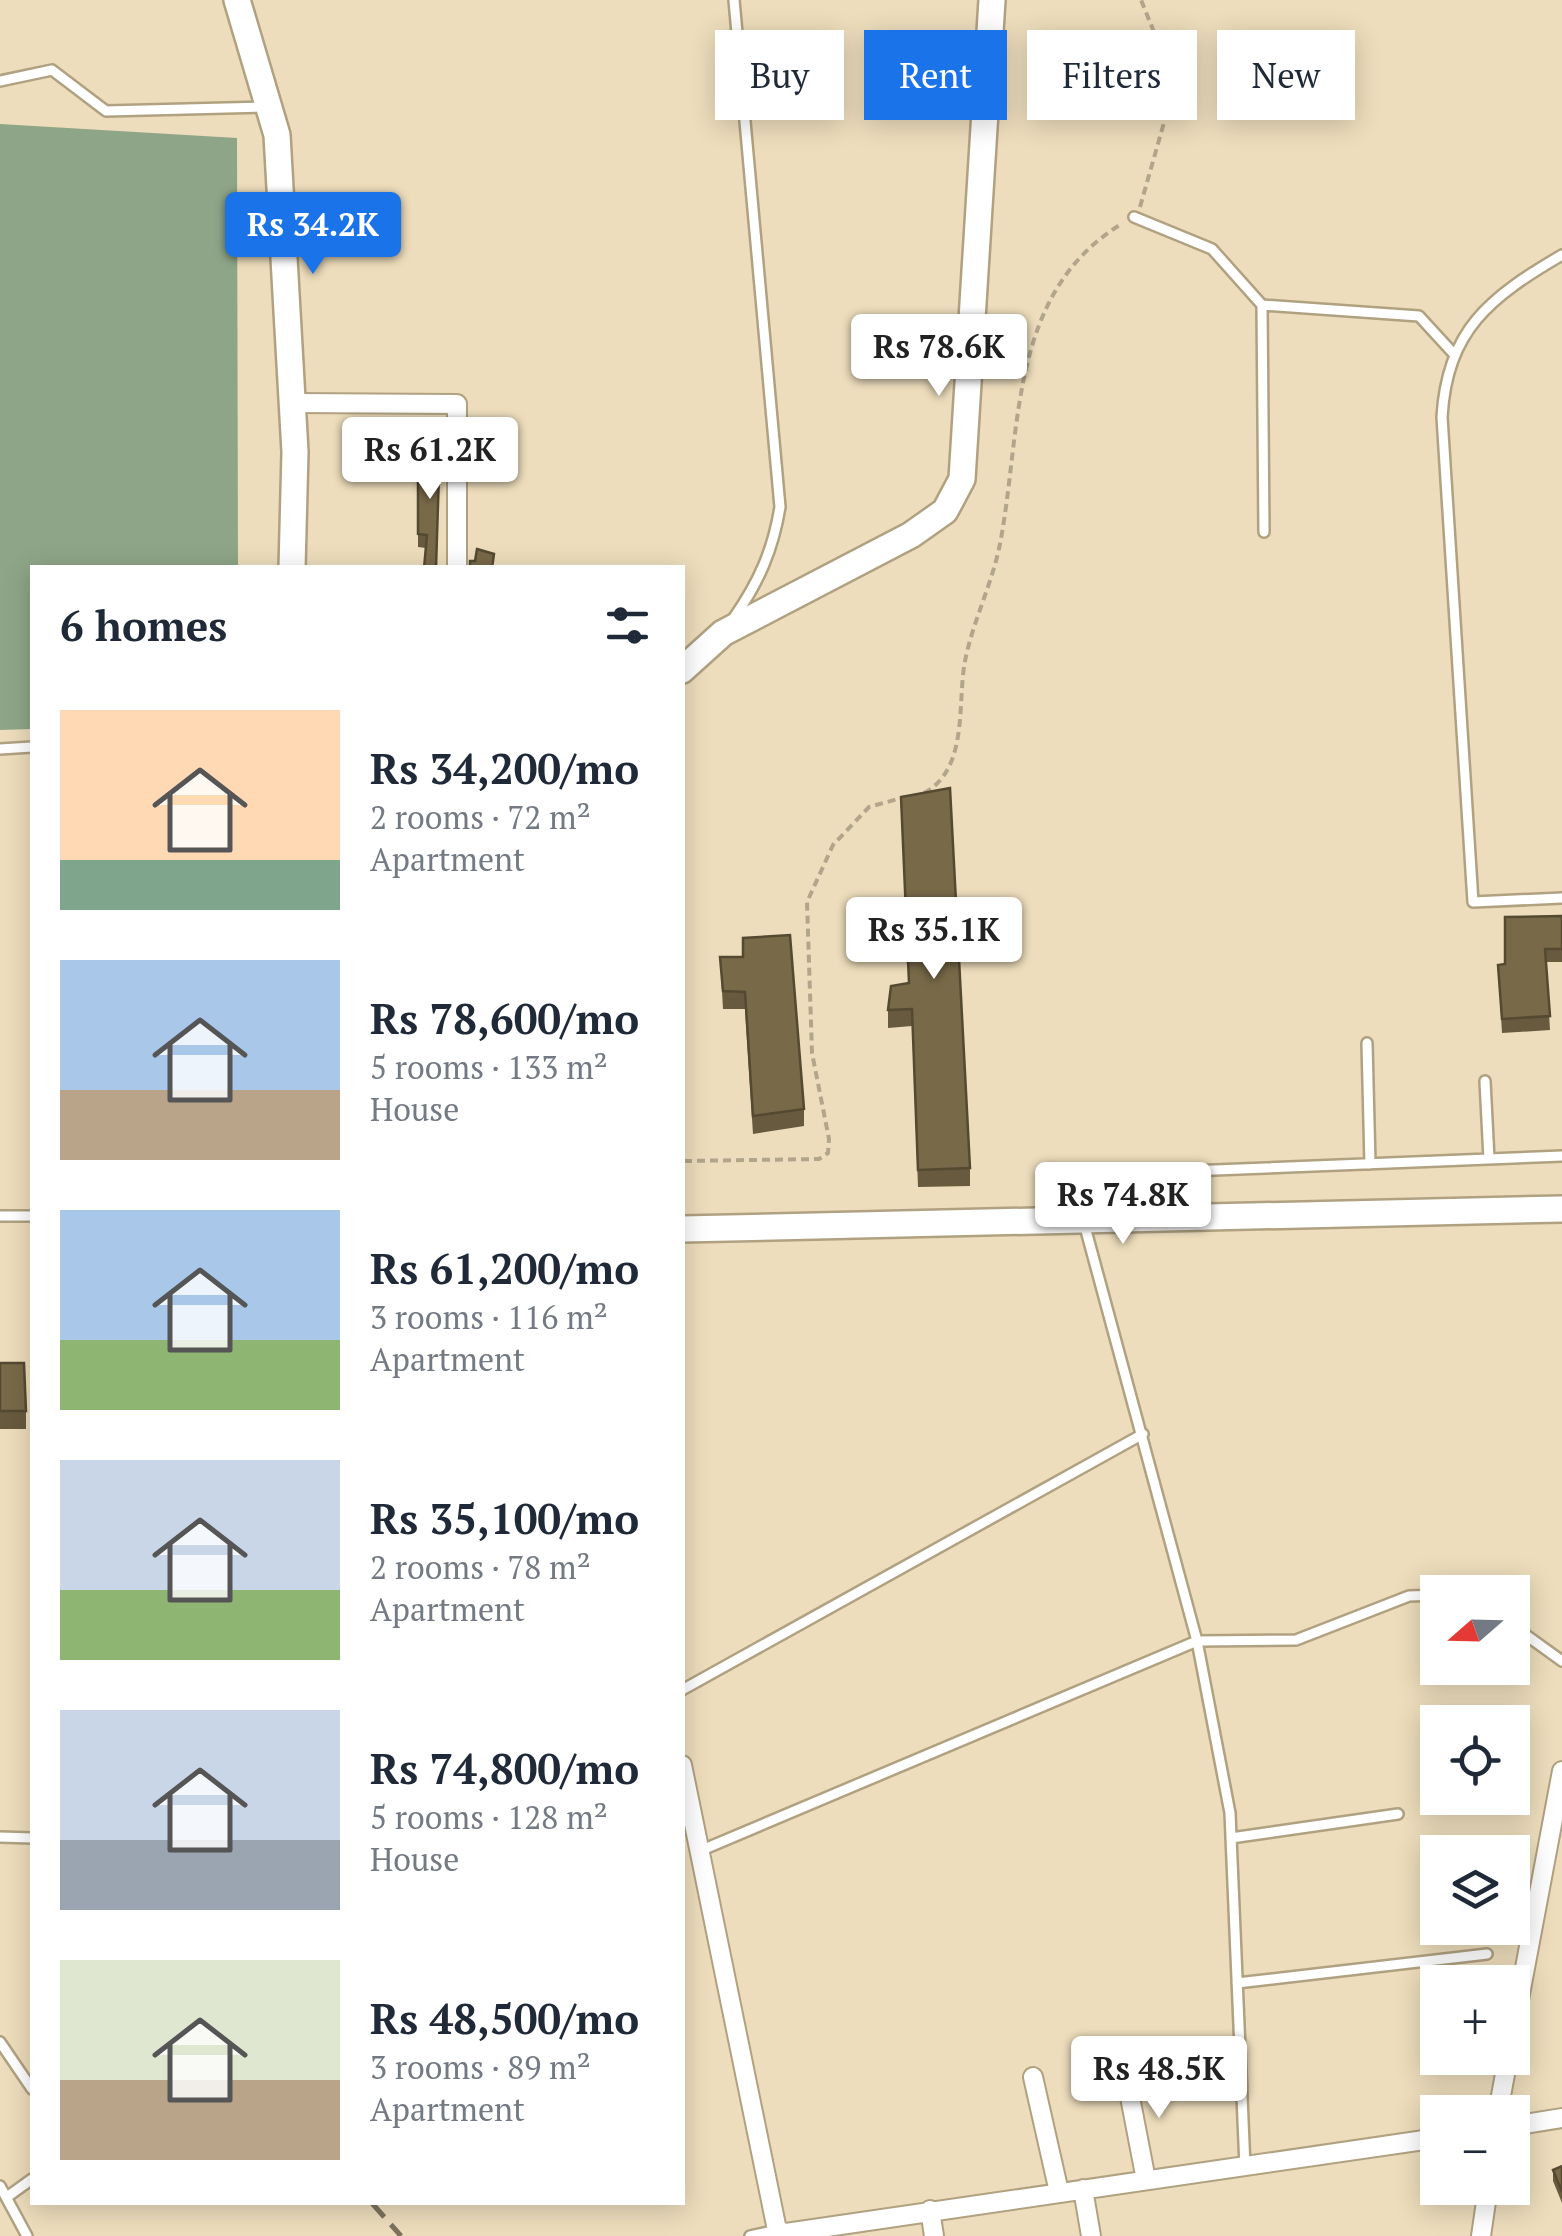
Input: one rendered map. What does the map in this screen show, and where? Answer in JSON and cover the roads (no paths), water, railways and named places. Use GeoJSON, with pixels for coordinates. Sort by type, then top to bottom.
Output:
{"type":"FeatureCollection","features":[{"type":"Feature","properties":{"kind":"street"},"geometry":{"type":"LineString","coordinates":[[238,0],[277,134],[292,404],[292,565]]}},
{"type":"Feature","properties":{"kind":"street"},"geometry":{"type":"LineString","coordinates":[[685,667],[723,633],[911,534],[946,511],[962,479],[992,0]]}},
{"type":"Feature","properties":{"kind":"street"},"geometry":{"type":"LineString","coordinates":[[292,404],[457,404],[456,565]]}},
{"type":"Feature","properties":{"kind":"street"},"geometry":{"type":"LineString","coordinates":[[685,1229],[1562,1209]]}},
{"type":"Feature","properties":{"kind":"street"},"geometry":{"type":"LineString","coordinates":[[1526,1965],[1562,1771]]}},
{"type":"Feature","properties":{"kind":"street"},"geometry":{"type":"LineString","coordinates":[[685,1779],[777,2230],[786,2233],[1420,2141]]}},
{"type":"Feature","properties":{"kind":"street"},"geometry":{"type":"LineString","coordinates":[[1125,2071],[1146,2180]]}},
{"type":"Feature","properties":{"kind":"street"},"geometry":{"type":"LineString","coordinates":[[1032,2077],[1059,2192]]}},
{"type":"Feature","properties":{"kind":"street"},"geometry":{"type":"LineString","coordinates":[[1530,2123],[1562,2118]]}},
{"type":"Feature","properties":{"kind":"street"},"geometry":{"type":"LineString","coordinates":[[1082,2189],[1091,2236]]}},
{"type":"Feature","properties":{"kind":"street"},"geometry":{"type":"LineString","coordinates":[[1481,2236],[1486,2205]]}},
{"type":"Feature","properties":{"kind":"street"},"geometry":{"type":"LineString","coordinates":[[930,2210],[934,2236]]}},
{"type":"Feature","properties":{"kind":"lane"},"geometry":{"type":"LineString","coordinates":[[723,633],[758,583],[774,542],[780,507],[734,0]]}},
{"type":"Feature","properties":{"kind":"lane"},"geometry":{"type":"LineString","coordinates":[[0,81],[52,70],[106,111],[269,107]]}},
{"type":"Feature","properties":{"kind":"lane"},"geometry":{"type":"LineString","coordinates":[[1134,216],[1212,248],[1262,305],[1264,532]]}},
{"type":"Feature","properties":{"kind":"lane"},"geometry":{"type":"LineString","coordinates":[[1562,255],[1487,308],[1465,329],[1444,381],[1442,418],[1473,902],[1562,898]]}},
{"type":"Feature","properties":{"kind":"lane"},"geometry":{"type":"LineString","coordinates":[[1262,305],[1419,316],[1453,353]]}},
{"type":"Feature","properties":{"kind":"lane"},"geometry":{"type":"LineString","coordinates":[[0,748],[30,747]]}},
{"type":"Feature","properties":{"kind":"lane"},"geometry":{"type":"LineString","coordinates":[[1368,1044],[1370,1164]]}},
{"type":"Feature","properties":{"kind":"lane"},"geometry":{"type":"LineString","coordinates":[[1484,1081],[1489,1159]]}},
{"type":"Feature","properties":{"kind":"lane"},"geometry":{"type":"LineString","coordinates":[[1163,1219],[1164,1172],[1562,1156]]}},
{"type":"Feature","properties":{"kind":"lane"},"geometry":{"type":"LineString","coordinates":[[0,1216],[30,1216]]}},
{"type":"Feature","properties":{"kind":"lane"},"geometry":{"type":"LineString","coordinates":[[1084,1221],[1197,1641],[1231,1838],[1244,2167]]}},
{"type":"Feature","properties":{"kind":"lane"},"geometry":{"type":"LineString","coordinates":[[685,1688],[1143,1434]]}},
{"type":"Feature","properties":{"kind":"lane"},"geometry":{"type":"LineString","coordinates":[[702,1850],[1197,1641],[1296,1640],[1409,1596],[1420,1596]]}},
{"type":"Feature","properties":{"kind":"lane"},"geometry":{"type":"LineString","coordinates":[[1530,1638],[1562,1661]]}},
{"type":"Feature","properties":{"kind":"lane"},"geometry":{"type":"LineString","coordinates":[[1231,1838],[1398,1814]]}},
{"type":"Feature","properties":{"kind":"lane"},"geometry":{"type":"LineString","coordinates":[[0,1837],[30,1838]]}},
{"type":"Feature","properties":{"kind":"lane"},"geometry":{"type":"LineString","coordinates":[[1237,1982],[1487,1954]]}},
{"type":"Feature","properties":{"kind":"lane"},"geometry":{"type":"LineString","coordinates":[[0,2042],[30,2087]]}},
{"type":"Feature","properties":{"kind":"lane"},"geometry":{"type":"LineString","coordinates":[[7,2198],[30,2181]]}},
{"type":"Feature","properties":{"kind":"lane"},"geometry":{"type":"LineString","coordinates":[[0,2186],[27,2236]]}},
{"type":"Feature","properties":{"kind":"lane"},"geometry":{"type":"LineString","coordinates":[[750,2236],[777,2230]]}},
{"type":"Feature","properties":{"kind":"railway"},"geometry":{"type":"LineString","coordinates":[[374,2205],[401,2236]]}}]}
